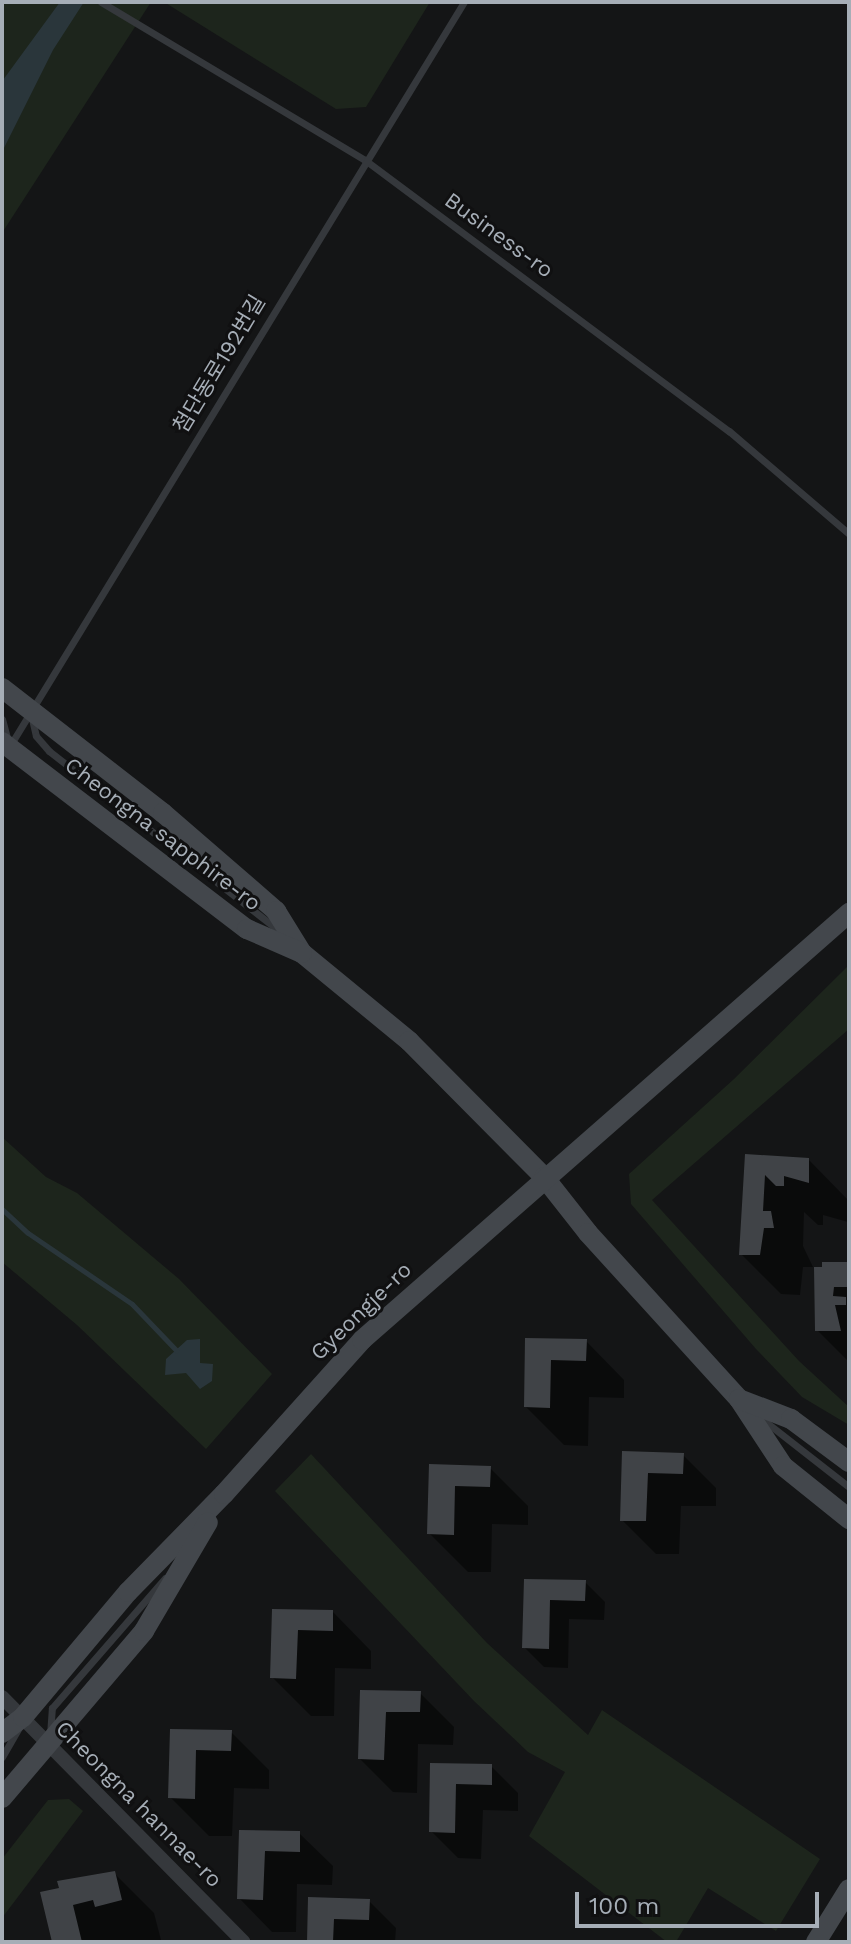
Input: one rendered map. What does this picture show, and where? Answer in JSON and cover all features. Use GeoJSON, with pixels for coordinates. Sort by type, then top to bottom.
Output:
{"type":"FeatureCollection","features":[{"type":"Feature","properties":{"kind":"main road"},"geometry":{"type":"LineString","coordinates":[[2,688],[276,911],[302,953],[409,1041],[544,1177],[588,1233],[739,1399],[783,1466],[849,1519]]}},
{"type":"Feature","properties":{"kind":"main road","name":"Cheongna sapphire-ro"},"geometry":{"type":"LineString","coordinates":[[6,744],[247,929],[302,953]]}},
{"type":"Feature","properties":{"kind":"main road","name":"Gyeongje-ro"},"geometry":{"type":"LineString","coordinates":[[2,1733],[23,1717],[128,1592],[224,1494],[362,1340],[544,1177],[849,913]]}},
{"type":"Feature","properties":{"kind":"main road"},"geometry":{"type":"LineString","coordinates":[[739,1399],[791,1419],[849,1462]]}},
{"type":"Feature","properties":{"kind":"main road","name":"Gyeongje-ro"},"geometry":{"type":"LineString","coordinates":[[5,1796],[144,1631],[224,1494]]}},
{"type":"Feature","properties":{"kind":"main road"},"geometry":{"type":"LineString","coordinates":[[816,1942],[849,1889]]}},
{"type":"Feature","properties":{"kind":"street","name":"Cheongna hannae-ro"},"geometry":{"type":"LineString","coordinates":[[2,1697],[244,1942]]}},
{"type":"Feature","properties":{"kind":"lane","name":"Business-ro"},"geometry":{"type":"LineString","coordinates":[[101,2],[365,160],[729,431],[849,534]]}},
{"type":"Feature","properties":{"kind":"lane","name":"첨단동로192번길"},"geometry":{"type":"LineString","coordinates":[[6,744],[464,2]]}},
{"type":"Feature","properties":{"kind":"lane"},"geometry":{"type":"LineString","coordinates":[[2,719],[6,744]]}},
{"type":"Feature","properties":{"kind":"lane"},"geometry":{"type":"LineString","coordinates":[[739,1399],[817,1466],[849,1487]]}},
{"type":"Feature","properties":{"kind":"lane"},"geometry":{"type":"LineString","coordinates":[[2,1757],[23,1717]]}},
{"type":"Feature","properties":{"kind":"shaded area"},"geometry":{"type":"Polygon","coordinates":[[[2,2],[151,2],[2,233],[2,2]]]}},
{"type":"Feature","properties":{"kind":"shaded area"},"geometry":{"type":"Polygon","coordinates":[[[60,2],[84,2],[53,50],[2,152],[3,80],[60,2]]]}},
{"type":"Feature","properties":{"kind":"shaded area"},"geometry":{"type":"Polygon","coordinates":[[[164,2],[430,2],[366,107],[336,109],[164,2]]]}},
{"type":"Feature","properties":{"kind":"shaded area"},"geometry":{"type":"Polygon","coordinates":[[[849,965],[849,1029],[652,1200],[799,1361],[849,1407],[849,1425],[802,1397],[756,1349],[631,1204],[629,1174],[734,1079],[849,965]]]}},
{"type":"Feature","properties":{"kind":"shaded area"},"geometry":{"type":"Polygon","coordinates":[[[2,1137],[46,1177],[77,1193],[179,1279],[272,1374],[206,1449],[77,1325],[2,1262],[2,1137]]]}},
{"type":"Feature","properties":{"kind":"shaded area"},"geometry":{"type":"Polygon","coordinates":[[[200,1339],[200,1363],[213,1364],[212,1381],[200,1389],[186,1373],[165,1375],[166,1359],[187,1340],[200,1339]]]}},
{"type":"Feature","properties":{"kind":"shaded area"},"geometry":{"type":"Polygon","coordinates":[[[311,1454],[487,1643],[588,1735],[602,1710],[820,1859],[776,1931],[708,1888],[676,1942],[667,1942],[529,1836],[565,1772],[528,1752],[474,1701],[275,1491],[311,1454]]]}},
{"type":"Feature","properties":{"kind":"shaded area"},"geometry":{"type":"Polygon","coordinates":[[[69,1799],[83,1811],[2,1918],[2,1859],[48,1800],[69,1799]]]}},
{"type":"Feature","properties":{"kind":"building"},"geometry":{"type":"Polygon","coordinates":[[[745,1154],[809,1158],[809,1183],[784,1176],[784,1186],[776,1186],[765,1175],[763,1211],[771,1211],[774,1228],[764,1228],[760,1255],[739,1255],[745,1154]]]}},
{"type":"Feature","properties":{"kind":"building"},"geometry":{"type":"Polygon","coordinates":[[[822,1262],[849,1262],[849,1287],[834,1287],[833,1296],[846,1297],[846,1305],[835,1305],[841,1331],[815,1331],[814,1267],[822,1267],[822,1262]]]}},
{"type":"Feature","properties":{"kind":"building"},"geometry":{"type":"Polygon","coordinates":[[[525,1338],[587,1339],[586,1361],[551,1360],[550,1408],[524,1407],[525,1338]]]}},
{"type":"Feature","properties":{"kind":"building"},"geometry":{"type":"Polygon","coordinates":[[[622,1451],[684,1453],[683,1474],[648,1473],[646,1521],[620,1521],[622,1451]]]}},
{"type":"Feature","properties":{"kind":"building"},"geometry":{"type":"Polygon","coordinates":[[[429,1464],[491,1466],[490,1487],[455,1486],[454,1535],[427,1534],[429,1464]]]}},
{"type":"Feature","properties":{"kind":"building"},"geometry":{"type":"Polygon","coordinates":[[[524,1579],[586,1580],[585,1601],[550,1600],[549,1649],[522,1648],[524,1579]]]}},
{"type":"Feature","properties":{"kind":"building"},"geometry":{"type":"Polygon","coordinates":[[[272,1609],[333,1610],[333,1631],[298,1630],[296,1679],[270,1678],[272,1609]]]}},
{"type":"Feature","properties":{"kind":"building"},"geometry":{"type":"Polygon","coordinates":[[[360,1690],[421,1691],[420,1712],[386,1712],[384,1760],[358,1759],[360,1690]]]}},
{"type":"Feature","properties":{"kind":"building"},"geometry":{"type":"Polygon","coordinates":[[[170,1729],[232,1730],[231,1751],[196,1750],[195,1799],[168,1798],[170,1729]]]}},
{"type":"Feature","properties":{"kind":"building"},"geometry":{"type":"Polygon","coordinates":[[[430,1763],[492,1764],[492,1785],[456,1784],[455,1833],[429,1832],[430,1763]]]}},
{"type":"Feature","properties":{"kind":"building"},"geometry":{"type":"Polygon","coordinates":[[[239,1830],[300,1831],[300,1852],[265,1851],[263,1900],[237,1899],[239,1830]]]}},
{"type":"Feature","properties":{"kind":"building"},"geometry":{"type":"Polygon","coordinates":[[[115,1871],[122,1900],[95,1907],[93,1900],[73,1905],[82,1942],[52,1942],[40,1892],[59,1888],[57,1881],[115,1871]]]}},
{"type":"Feature","properties":{"kind":"building"},"geometry":{"type":"Polygon","coordinates":[[[308,1897],[370,1899],[369,1920],[334,1919],[333,1942],[307,1942],[308,1897]]]}},
{"type":"Feature","properties":{"kind":"waterway"},"geometry":{"type":"LineString","coordinates":[[2,1209],[28,1233],[132,1304],[176,1350]]}}]}
